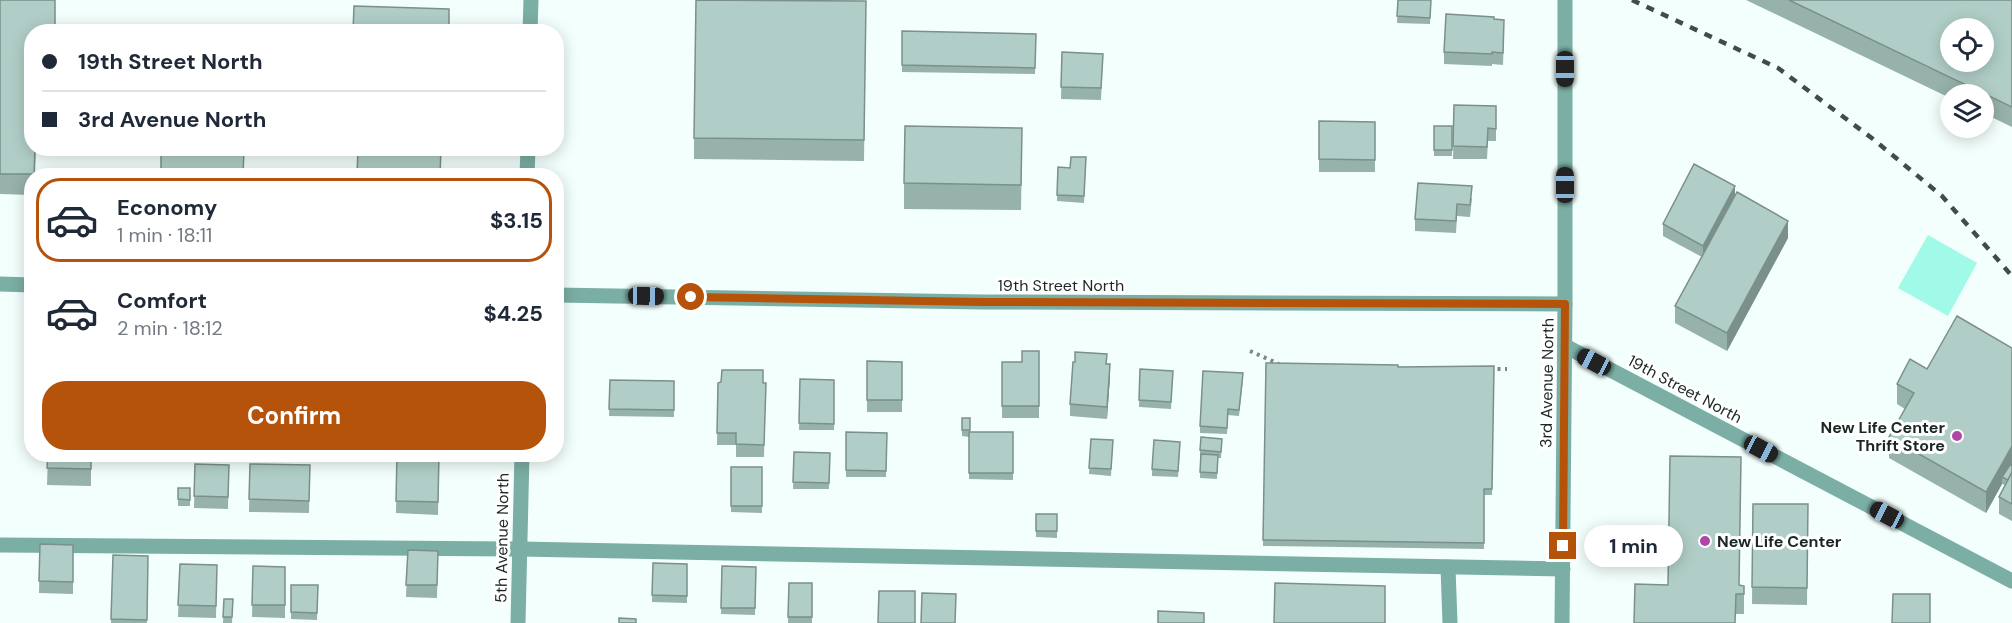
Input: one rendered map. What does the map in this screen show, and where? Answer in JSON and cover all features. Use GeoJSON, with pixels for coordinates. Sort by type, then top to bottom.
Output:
{"type":"FeatureCollection","features":[{"type":"Feature","properties":{"kind":"street"},"geometry":{"type":"LineString","coordinates":[[530,24],[531,0]]}},
{"type":"Feature","properties":{"kind":"street","name":"3rd Avenue North"},"geometry":{"type":"LineString","coordinates":[[1562,623],[1565,0]]}},
{"type":"Feature","properties":{"kind":"street"},"geometry":{"type":"LineString","coordinates":[[0,284],[24,285]]}},
{"type":"Feature","properties":{"kind":"street","name":"19th Street North"},"geometry":{"type":"LineString","coordinates":[[564,295],[982,302],[1565,304]]}},
{"type":"Feature","properties":{"kind":"street","name":"19th Street North"},"geometry":{"type":"LineString","coordinates":[[1565,346],[2012,581]]}},
{"type":"Feature","properties":{"kind":"street","name":"5th Avenue North"},"geometry":{"type":"LineString","coordinates":[[518,623],[522,462]]}},
{"type":"Feature","properties":{"kind":"street"},"geometry":{"type":"LineString","coordinates":[[0,545],[520,549],[1563,569]]}},
{"type":"Feature","properties":{"kind":"street"},"geometry":{"type":"LineString","coordinates":[[1448,567],[1450,623]]}},
{"type":"Feature","properties":{"kind":"path"},"geometry":{"type":"LineString","coordinates":[[1250,351],[1280,365]]}},
{"type":"Feature","properties":{"kind":"path"},"geometry":{"type":"LineString","coordinates":[[1483,369],[1507,369]]}},
{"type":"Feature","properties":{"kind":"green space"},"geometry":{"type":"Polygon","coordinates":[[[1928,235],[1977,263],[1948,316],[1898,288],[1928,235]]]}},
{"type":"Feature","properties":{"kind":"building"},"geometry":{"type":"Polygon","coordinates":[[[0,0],[55,0],[55,24],[24,24],[24,156],[35,156],[34,168],[24,168],[24,174],[0,174],[0,0]]]}},
{"type":"Feature","properties":{"kind":"building"},"geometry":{"type":"Polygon","coordinates":[[[696,0],[866,1],[864,140],[694,138],[696,0]]]}},
{"type":"Feature","properties":{"kind":"building"},"geometry":{"type":"Polygon","coordinates":[[[1398,0],[1431,0],[1430,18],[1397,16],[1398,0]]]}},
{"type":"Feature","properties":{"kind":"building"},"geometry":{"type":"Polygon","coordinates":[[[1789,0],[2012,0],[2012,107],[1994,98],[1994,84],[1964,84],[1789,0]]]}},
{"type":"Feature","properties":{"kind":"building"},"geometry":{"type":"Polygon","coordinates":[[[354,6],[449,9],[449,24],[353,24],[354,6]]]}},
{"type":"Feature","properties":{"kind":"building"},"geometry":{"type":"Polygon","coordinates":[[[1446,14],[1494,17],[1494,19],[1504,20],[1503,53],[1444,52],[1446,14]]]}},
{"type":"Feature","properties":{"kind":"building"},"geometry":{"type":"Polygon","coordinates":[[[902,31],[1036,34],[1035,68],[902,65],[902,31]]]}},
{"type":"Feature","properties":{"kind":"building"},"geometry":{"type":"Polygon","coordinates":[[[1062,52],[1103,54],[1101,88],[1061,87],[1062,52]]]}},
{"type":"Feature","properties":{"kind":"building"},"geometry":{"type":"Polygon","coordinates":[[[1454,105],[1496,106],[1496,129],[1488,128],[1487,147],[1453,146],[1454,105]]]}},
{"type":"Feature","properties":{"kind":"building"},"geometry":{"type":"Polygon","coordinates":[[[1319,121],[1375,122],[1375,160],[1319,159],[1319,121]]]}},
{"type":"Feature","properties":{"kind":"building"},"geometry":{"type":"Polygon","coordinates":[[[905,126],[1022,128],[1021,185],[904,183],[905,126]]]}},
{"type":"Feature","properties":{"kind":"building"},"geometry":{"type":"Polygon","coordinates":[[[1434,126],[1452,126],[1452,150],[1434,150],[1434,126]]]}},
{"type":"Feature","properties":{"kind":"building"},"geometry":{"type":"Polygon","coordinates":[[[161,156],[244,156],[243,168],[161,168],[161,156]]]}},
{"type":"Feature","properties":{"kind":"building"},"geometry":{"type":"Polygon","coordinates":[[[358,156],[441,156],[440,168],[357,168],[358,156]]]}},
{"type":"Feature","properties":{"kind":"building"},"geometry":{"type":"Polygon","coordinates":[[[1071,157],[1086,157],[1084,196],[1057,195],[1058,167],[1070,168],[1071,157]]]}},
{"type":"Feature","properties":{"kind":"building"},"geometry":{"type":"Polygon","coordinates":[[[1694,164],[1735,186],[1703,246],[1663,224],[1694,164]]]}},
{"type":"Feature","properties":{"kind":"building"},"geometry":{"type":"Polygon","coordinates":[[[1418,183],[1472,186],[1470,205],[1457,204],[1456,221],[1415,219],[1418,183]]]}},
{"type":"Feature","properties":{"kind":"building"},"geometry":{"type":"Polygon","coordinates":[[[1737,192],[1788,221],[1727,333],[1675,306],[1737,192]]]}},
{"type":"Feature","properties":{"kind":"building","name":"New Life Center Thrift Store"},"geometry":{"type":"Polygon","coordinates":[[[1957,316],[2012,348],[2012,446],[1986,492],[1889,437],[1914,393],[1897,384],[1910,359],[1927,369],[1957,316]]]}},
{"type":"Feature","properties":{"kind":"building"},"geometry":{"type":"Polygon","coordinates":[[[1022,351],[1039,351],[1039,406],[1002,406],[1002,362],[1022,362],[1022,351]]]}},
{"type":"Feature","properties":{"kind":"building"},"geometry":{"type":"Polygon","coordinates":[[[1075,352],[1107,354],[1106,364],[1110,364],[1107,407],[1070,404],[1075,352]]]}},
{"type":"Feature","properties":{"kind":"building"},"geometry":{"type":"Polygon","coordinates":[[[867,361],[902,362],[902,400],[867,400],[867,361]]]}},
{"type":"Feature","properties":{"kind":"building"},"geometry":{"type":"Polygon","coordinates":[[[1266,363],[1398,365],[1398,367],[1494,366],[1492,489],[1484,489],[1484,543],[1263,540],[1266,363]]]}},
{"type":"Feature","properties":{"kind":"building"},"geometry":{"type":"Polygon","coordinates":[[[1140,369],[1173,371],[1171,402],[1139,400],[1140,369]]]}},
{"type":"Feature","properties":{"kind":"building"},"geometry":{"type":"Polygon","coordinates":[[[722,370],[763,370],[763,383],[766,383],[764,445],[736,444],[736,433],[717,433],[718,383],[721,382],[722,370]]]}},
{"type":"Feature","properties":{"kind":"building"},"geometry":{"type":"Polygon","coordinates":[[[1203,371],[1243,373],[1239,410],[1228,409],[1227,428],[1200,426],[1203,371]]]}},
{"type":"Feature","properties":{"kind":"building"},"geometry":{"type":"Polygon","coordinates":[[[800,379],[834,380],[834,424],[799,423],[800,379]]]}},
{"type":"Feature","properties":{"kind":"building"},"geometry":{"type":"Polygon","coordinates":[[[610,380],[674,381],[674,410],[609,409],[610,380]]]}},
{"type":"Feature","properties":{"kind":"building"},"geometry":{"type":"Polygon","coordinates":[[[962,418],[970,418],[970,430],[962,430],[962,418]]]}},
{"type":"Feature","properties":{"kind":"building"},"geometry":{"type":"Polygon","coordinates":[[[846,432],[887,433],[886,471],[846,470],[846,432]]]}},
{"type":"Feature","properties":{"kind":"building"},"geometry":{"type":"Polygon","coordinates":[[[969,432],[1013,432],[1013,473],[969,473],[969,432]]]}},
{"type":"Feature","properties":{"kind":"building"},"geometry":{"type":"Polygon","coordinates":[[[1201,437],[1222,439],[1221,452],[1200,450],[1201,437]]]}},
{"type":"Feature","properties":{"kind":"building"},"geometry":{"type":"Polygon","coordinates":[[[1091,439],[1113,440],[1111,469],[1089,468],[1091,439]]]}},
{"type":"Feature","properties":{"kind":"building"},"geometry":{"type":"Polygon","coordinates":[[[1154,440],[1180,442],[1178,471],[1152,469],[1154,440]]]}},
{"type":"Feature","properties":{"kind":"building"},"geometry":{"type":"Polygon","coordinates":[[[794,452],[830,453],[829,483],[793,482],[794,452]]]}},
{"type":"Feature","properties":{"kind":"building"},"geometry":{"type":"Polygon","coordinates":[[[1201,454],[1218,455],[1217,473],[1200,472],[1201,454]]]}},
{"type":"Feature","properties":{"kind":"building","name":"New Life Center"},"geometry":{"type":"Polygon","coordinates":[[[1670,456],[1741,457],[1739,585],[1744,586],[1744,594],[1736,594],[1735,623],[1634,623],[1635,584],[1668,585],[1670,456]]]}},
{"type":"Feature","properties":{"kind":"building"},"geometry":{"type":"Polygon","coordinates":[[[47,462],[91,462],[91,469],[47,468],[47,462]]]}},
{"type":"Feature","properties":{"kind":"building"},"geometry":{"type":"Polygon","coordinates":[[[397,462],[439,462],[438,502],[396,501],[397,462]]]}},
{"type":"Feature","properties":{"kind":"building"},"geometry":{"type":"Polygon","coordinates":[[[195,464],[229,465],[228,497],[194,496],[195,464]]]}},
{"type":"Feature","properties":{"kind":"building"},"geometry":{"type":"Polygon","coordinates":[[[250,464],[310,465],[309,501],[249,499],[250,464]]]}},
{"type":"Feature","properties":{"kind":"building"},"geometry":{"type":"Polygon","coordinates":[[[2010,465],[2012,472],[2008,480],[2002,477],[2010,465]]]}},
{"type":"Feature","properties":{"kind":"building"},"geometry":{"type":"Polygon","coordinates":[[[731,467],[762,467],[762,506],[731,506],[731,467]]]}},
{"type":"Feature","properties":{"kind":"building"},"geometry":{"type":"Polygon","coordinates":[[[2012,472],[2012,504],[1999,497],[2012,472]]]}},
{"type":"Feature","properties":{"kind":"building"},"geometry":{"type":"Polygon","coordinates":[[[178,488],[190,488],[190,500],[178,499],[178,488]]]}},
{"type":"Feature","properties":{"kind":"building"},"geometry":{"type":"Polygon","coordinates":[[[1753,504],[1808,504],[1807,588],[1752,587],[1753,504]]]}},
{"type":"Feature","properties":{"kind":"building"},"geometry":{"type":"Polygon","coordinates":[[[1036,514],[1057,514],[1057,531],[1036,531],[1036,514]]]}},
{"type":"Feature","properties":{"kind":"building"},"geometry":{"type":"Polygon","coordinates":[[[40,544],[73,545],[73,582],[39,581],[40,544]]]}},
{"type":"Feature","properties":{"kind":"building"},"geometry":{"type":"Polygon","coordinates":[[[408,550],[438,551],[437,585],[406,585],[408,550]]]}},
{"type":"Feature","properties":{"kind":"building"},"geometry":{"type":"Polygon","coordinates":[[[113,555],[148,556],[147,620],[111,619],[113,555]]]}},
{"type":"Feature","properties":{"kind":"building"},"geometry":{"type":"Polygon","coordinates":[[[653,563],[687,564],[687,596],[652,595],[653,563]]]}},
{"type":"Feature","properties":{"kind":"building"},"geometry":{"type":"Polygon","coordinates":[[[180,564],[217,565],[216,606],[178,605],[180,564]]]}},
{"type":"Feature","properties":{"kind":"building"},"geometry":{"type":"Polygon","coordinates":[[[253,566],[285,567],[285,605],[252,605],[253,566]]]}},
{"type":"Feature","properties":{"kind":"building"},"geometry":{"type":"Polygon","coordinates":[[[722,566],[756,567],[755,608],[721,608],[722,566]]]}},
{"type":"Feature","properties":{"kind":"building"},"geometry":{"type":"Polygon","coordinates":[[[789,583],[812,583],[812,617],[788,617],[789,583]]]}},
{"type":"Feature","properties":{"kind":"building"},"geometry":{"type":"Polygon","coordinates":[[[1275,583],[1385,586],[1385,623],[1274,623],[1275,583]]]}},
{"type":"Feature","properties":{"kind":"building"},"geometry":{"type":"Polygon","coordinates":[[[291,585],[318,585],[317,613],[291,612],[291,585]]]}},
{"type":"Feature","properties":{"kind":"building"},"geometry":{"type":"Polygon","coordinates":[[[879,591],[915,591],[915,623],[878,623],[879,591]]]}},
{"type":"Feature","properties":{"kind":"building"},"geometry":{"type":"Polygon","coordinates":[[[922,593],[956,594],[955,623],[921,623],[922,593]]]}},
{"type":"Feature","properties":{"kind":"building"},"geometry":{"type":"Polygon","coordinates":[[[1893,594],[1930,594],[1930,623],[1892,623],[1893,594]]]}},
{"type":"Feature","properties":{"kind":"building"},"geometry":{"type":"Polygon","coordinates":[[[224,599],[233,599],[232,617],[223,617],[224,599]]]}},
{"type":"Feature","properties":{"kind":"building"},"geometry":{"type":"Polygon","coordinates":[[[1158,611],[1204,613],[1204,623],[1158,623],[1158,611]]]}},
{"type":"Feature","properties":{"kind":"building"},"geometry":{"type":"Polygon","coordinates":[[[619,618],[636,619],[636,623],[619,623],[619,618]]]}},
{"type":"Feature","properties":{"kind":"railway"},"geometry":{"type":"LineString","coordinates":[[1632,0],[1778,68],[1873,139],[1942,196],[2012,276]]}},
{"type":"Feature","properties":{"kind":"place","name":"New Life Center Thrift Store"},"geometry":{"type":"Point","coordinates":[1957,436]}},
{"type":"Feature","properties":{"kind":"place","name":"New Life Center"},"geometry":{"type":"Point","coordinates":[1705,541]}},
{"type":"Feature","properties":{"kind":"route"},"geometry":{"type":"LineString","coordinates":[[691,297],[982,302],[1565,304],[1563,546]]}}]}
